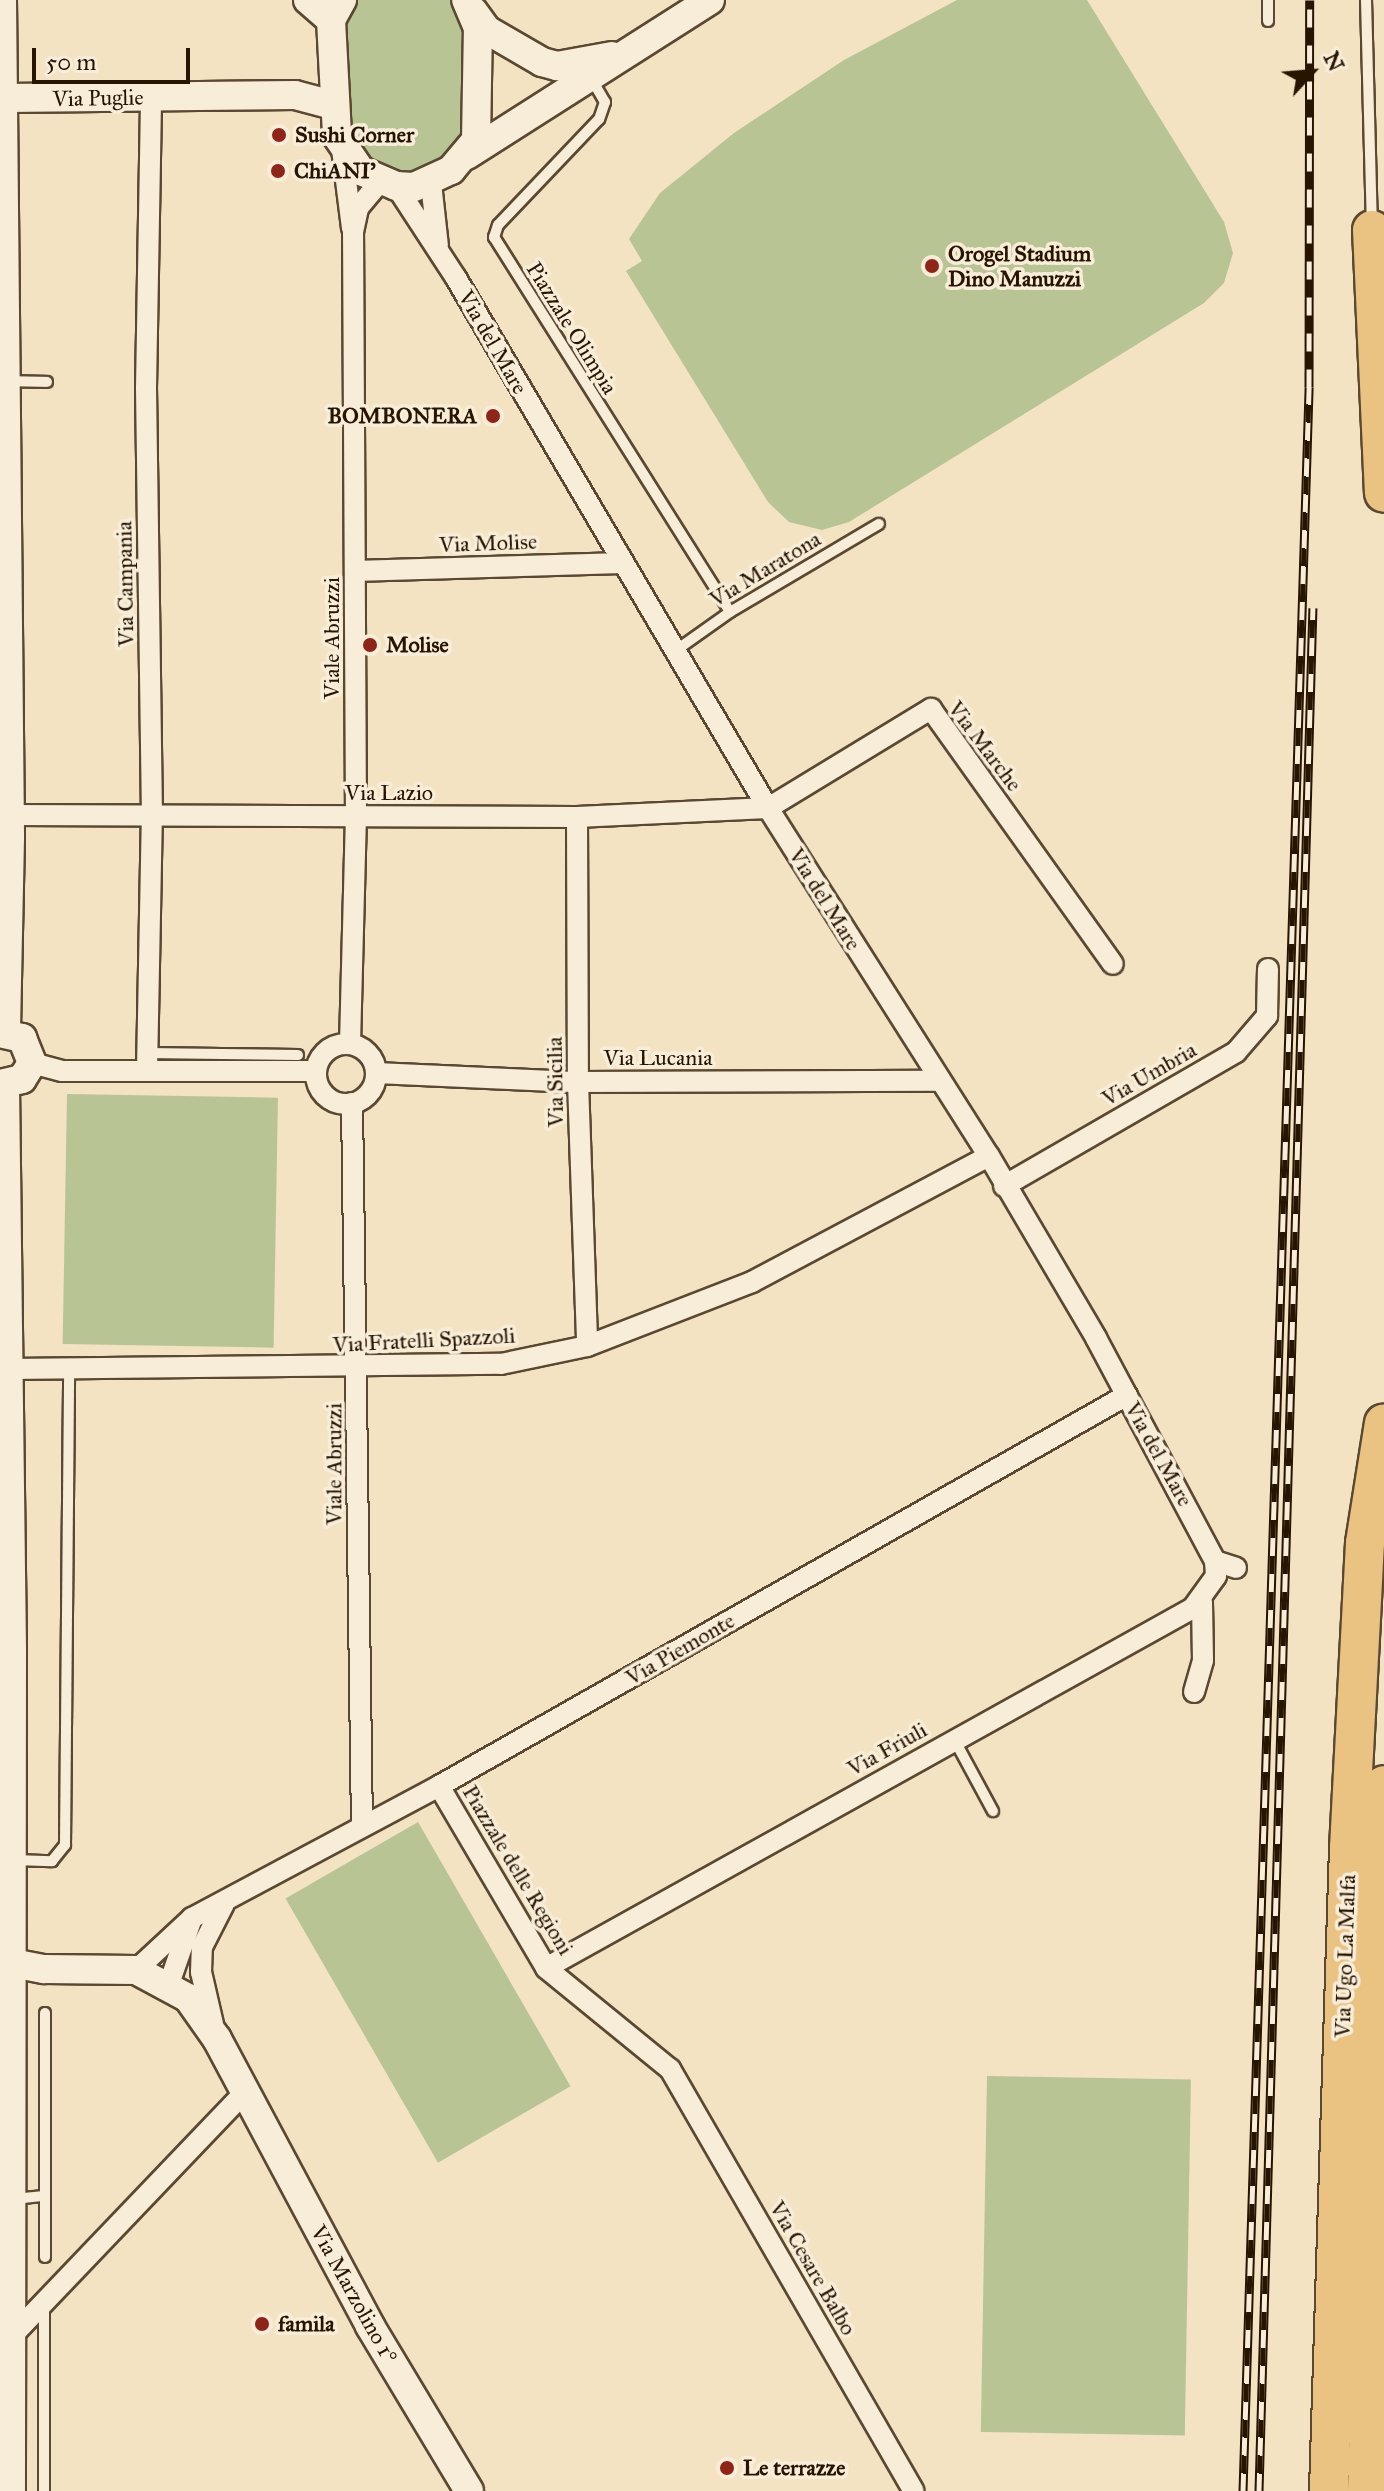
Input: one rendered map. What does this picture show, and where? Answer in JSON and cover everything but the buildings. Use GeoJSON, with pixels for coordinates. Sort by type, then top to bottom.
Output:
{"type":"FeatureCollection","features":[{"type":"Feature","properties":{"kind":"highway"},"geometry":{"type":"LineString","coordinates":[[1372,230],[1382,483]]}},
{"type":"Feature","properties":{"kind":"highway","name":"Via Ugo La Malfa"},"geometry":{"type":"LineString","coordinates":[[1329,2491],[1349,1848],[1365,1543],[1384,1423]]}},
{"type":"Feature","properties":{"kind":"highway","name":"Via Ugo La Malfa"},"geometry":{"type":"LineString","coordinates":[[1367,2491],[1384,1785]]}},
{"type":"Feature","properties":{"kind":"main road"},"geometry":{"type":"LineString","coordinates":[[308,0],[336,10],[332,105],[342,149],[361,171],[388,183],[431,183],[467,155],[590,77],[619,55],[710,0]]}},
{"type":"Feature","properties":{"kind":"main road"},"geometry":{"type":"LineString","coordinates":[[468,4],[487,30],[542,62],[557,66],[619,55]]}},
{"type":"Feature","properties":{"kind":"main road"},"geometry":{"type":"LineString","coordinates":[[467,155],[479,122],[478,28],[468,4]]}},
{"type":"Feature","properties":{"kind":"main road"},"geometry":{"type":"LineString","coordinates":[[1,10],[6,98],[2,342],[5,381],[3,1032],[29,1045],[32,1063],[22,1079],[2,1085],[9,1369],[4,1467],[6,1826],[12,1860],[13,2199],[7,2289],[11,2491]]}},
{"type":"Feature","properties":{"kind":"main road","name":"Via Puglie"},"geometry":{"type":"LineString","coordinates":[[6,98],[295,95],[332,105]]}},
{"type":"Feature","properties":{"kind":"main road"},"geometry":{"type":"LineString","coordinates":[[12,1963],[44,1969],[127,1970]]}},
{"type":"Feature","properties":{"kind":"main road","name":"Via Marzolino 1°"},"geometry":{"type":"LineString","coordinates":[[127,1970],[169,1984],[188,1998],[217,2039],[370,2326],[469,2491]]}},
{"type":"Feature","properties":{"kind":"street","name":"Via Campania"},"geometry":{"type":"LineString","coordinates":[[147,1062],[152,817],[141,388],[151,98]]}},
{"type":"Feature","properties":{"kind":"street","name":"Viale Abruzzi"},"geometry":{"type":"LineString","coordinates":[[342,149],[353,232],[356,818],[350,1044]]}},
{"type":"Feature","properties":{"kind":"street","name":"Viale Abruzzi"},"geometry":{"type":"LineString","coordinates":[[353,232],[358,208],[388,183]]}},
{"type":"Feature","properties":{"kind":"street","name":"Via del Mare"},"geometry":{"type":"LineString","coordinates":[[388,183],[438,250],[673,652],[989,1156],[1127,1395],[1213,1555]]}},
{"type":"Feature","properties":{"kind":"street","name":"Via del Mare"},"geometry":{"type":"LineString","coordinates":[[431,183],[438,250]]}},
{"type":"Feature","properties":{"kind":"street","name":"Via Molise"},"geometry":{"type":"LineString","coordinates":[[356,571],[621,563]]}},
{"type":"Feature","properties":{"kind":"street","name":"Via Marche"},"geometry":{"type":"LineString","coordinates":[[768,808],[931,709],[1113,964]]}},
{"type":"Feature","properties":{"kind":"street","name":"Via Lazio"},"geometry":{"type":"LineString","coordinates":[[5,816],[577,817],[768,808]]}},
{"type":"Feature","properties":{"kind":"street","name":"Via Sicilia"},"geometry":{"type":"LineString","coordinates":[[577,817],[578,1082],[587,1346]]}},
{"type":"Feature","properties":{"kind":"street","name":"Via Umbria"},"geometry":{"type":"LineString","coordinates":[[1004,1186],[1236,1052],[1267,1016],[1268,969]]}},
{"type":"Feature","properties":{"kind":"street"},"geometry":{"type":"LineString","coordinates":[[350,1044],[365,1051],[376,1073],[370,1092],[352,1103],[326,1096],[316,1071],[324,1053],[350,1044]]}},
{"type":"Feature","properties":{"kind":"street"},"geometry":{"type":"LineString","coordinates":[[32,1063],[62,1071],[147,1062],[316,1071]]}},
{"type":"Feature","properties":{"kind":"street","name":"Via Lucania"},"geometry":{"type":"LineString","coordinates":[[376,1073],[578,1082],[940,1081]]}},
{"type":"Feature","properties":{"kind":"street","name":"Viale Abruzzi"},"geometry":{"type":"LineString","coordinates":[[352,1103],[362,1824]]}},
{"type":"Feature","properties":{"kind":"street","name":"Via Fratelli Spazzoli"},"geometry":{"type":"LineString","coordinates":[[9,1369],[358,1369],[501,1364],[587,1346],[752,1282],[989,1156]]}},
{"type":"Feature","properties":{"kind":"street","name":"Via Piemonte"},"geometry":{"type":"LineString","coordinates":[[127,1970],[192,1918],[362,1824],[439,1786],[1127,1395]]}},
{"type":"Feature","properties":{"kind":"street"},"geometry":{"type":"LineString","coordinates":[[1213,1555],[1236,1568]]}},
{"type":"Feature","properties":{"kind":"street"},"geometry":{"type":"LineString","coordinates":[[1194,1692],[1203,1660],[1202,1602],[1216,1576],[1213,1555]]}},
{"type":"Feature","properties":{"kind":"street","name":"Via Friuli"},"geometry":{"type":"LineString","coordinates":[[546,1968],[1202,1602]]}},
{"type":"Feature","properties":{"kind":"street","name":"Piazzale delle Regioni"},"geometry":{"type":"LineString","coordinates":[[439,1786],[546,1968],[670,2069]]}},
{"type":"Feature","properties":{"kind":"street"},"geometry":{"type":"LineString","coordinates":[[217,2039],[205,2000],[202,1947],[229,1898]]}},
{"type":"Feature","properties":{"kind":"street"},"geometry":{"type":"LineString","coordinates":[[169,1984],[192,1918]]}},
{"type":"Feature","properties":{"kind":"street","name":"Via Cesare Balbo"},"geometry":{"type":"LineString","coordinates":[[670,2069],[914,2491]]}},
{"type":"Feature","properties":{"kind":"street"},"geometry":{"type":"LineString","coordinates":[[7,2340],[244,2093]]}},
{"type":"Feature","properties":{"kind":"lane"},"geometry":{"type":"LineString","coordinates":[[1268,0],[1268,21]]}},
{"type":"Feature","properties":{"kind":"lane"},"geometry":{"type":"LineString","coordinates":[[1366,0],[1372,230]]}},
{"type":"Feature","properties":{"kind":"lane","name":"Piazzale Olimpia"},"geometry":{"type":"LineString","coordinates":[[590,77],[605,102],[599,119],[498,225],[494,237],[730,612]]}},
{"type":"Feature","properties":{"kind":"lane"},"geometry":{"type":"LineString","coordinates":[[5,381],[47,382]]}},
{"type":"Feature","properties":{"kind":"lane","name":"Via Maratona"},"geometry":{"type":"LineString","coordinates":[[673,652],[730,612],[879,524]]}},
{"type":"Feature","properties":{"kind":"lane"},"geometry":{"type":"LineString","coordinates":[[147,1062],[298,1055]]}},
{"type":"Feature","properties":{"kind":"lane"},"geometry":{"type":"LineString","coordinates":[[12,1860],[52,1861],[65,1845],[69,1369]]}},
{"type":"Feature","properties":{"kind":"lane"},"geometry":{"type":"LineString","coordinates":[[954,1739],[993,1811]]}},
{"type":"Feature","properties":{"kind":"lane"},"geometry":{"type":"LineString","coordinates":[[45,2013],[45,2257]]}},
{"type":"Feature","properties":{"kind":"lane"},"geometry":{"type":"LineString","coordinates":[[13,2199],[44,2196]]}},
{"type":"Feature","properties":{"kind":"lane"},"geometry":{"type":"LineString","coordinates":[[44,2301],[44,2491]]}},
{"type":"Feature","properties":{"kind":"green space"},"geometry":{"type":"Polygon","coordinates":[[[357,0],[452,0],[463,18],[468,139],[439,166],[405,175],[367,159],[352,143],[345,121],[343,20],[357,0]]]}},
{"type":"Feature","properties":{"kind":"green space","name":"Orogel Stadium Dino Manuzzi"},"geometry":{"type":"Polygon","coordinates":[[[957,0],[1087,0],[1224,222],[1233,253],[1224,283],[1204,303],[849,522],[822,530],[789,522],[768,502],[626,271],[642,261],[629,239],[660,193],[734,133],[844,60],[957,0]]]}},
{"type":"Feature","properties":{"kind":"green space"},"geometry":{"type":"Polygon","coordinates":[[[67,1094],[278,1098],[274,1348],[63,1344],[67,1094]]]}},
{"type":"Feature","properties":{"kind":"green space"},"geometry":{"type":"Polygon","coordinates":[[[418,1822],[570,2086],[438,2163],[285,1898],[418,1822]]]}},
{"type":"Feature","properties":{"kind":"green space"},"geometry":{"type":"Polygon","coordinates":[[[987,2076],[1191,2080],[1185,2436],[981,2432],[987,2076]]]}},
{"type":"Feature","properties":{"kind":"railway"},"geometry":{"type":"LineString","coordinates":[[1243,2491],[1309,387],[1310,0]]}},
{"type":"Feature","properties":{"kind":"railway"},"geometry":{"type":"LineString","coordinates":[[1259,2491],[1313,608]]}},
{"type":"Feature","properties":{"kind":"place","name":"Sushi Corner"},"geometry":{"type":"Point","coordinates":[279,135]}},
{"type":"Feature","properties":{"kind":"place","name":"ChiANI'"},"geometry":{"type":"Point","coordinates":[278,171]}},
{"type":"Feature","properties":{"kind":"place","name":"Orogel Stadium Dino Manuzzi"},"geometry":{"type":"Point","coordinates":[932,266]}},
{"type":"Feature","properties":{"kind":"place","name":"BOMBONERA"},"geometry":{"type":"Point","coordinates":[493,416]}},
{"type":"Feature","properties":{"kind":"place","name":"Molise"},"geometry":{"type":"Point","coordinates":[370,645]}},
{"type":"Feature","properties":{"kind":"place","name":"famila"},"geometry":{"type":"Point","coordinates":[262,2324]}},
{"type":"Feature","properties":{"kind":"place","name":"Le terrazze"},"geometry":{"type":"Point","coordinates":[727,2468]}}]}
